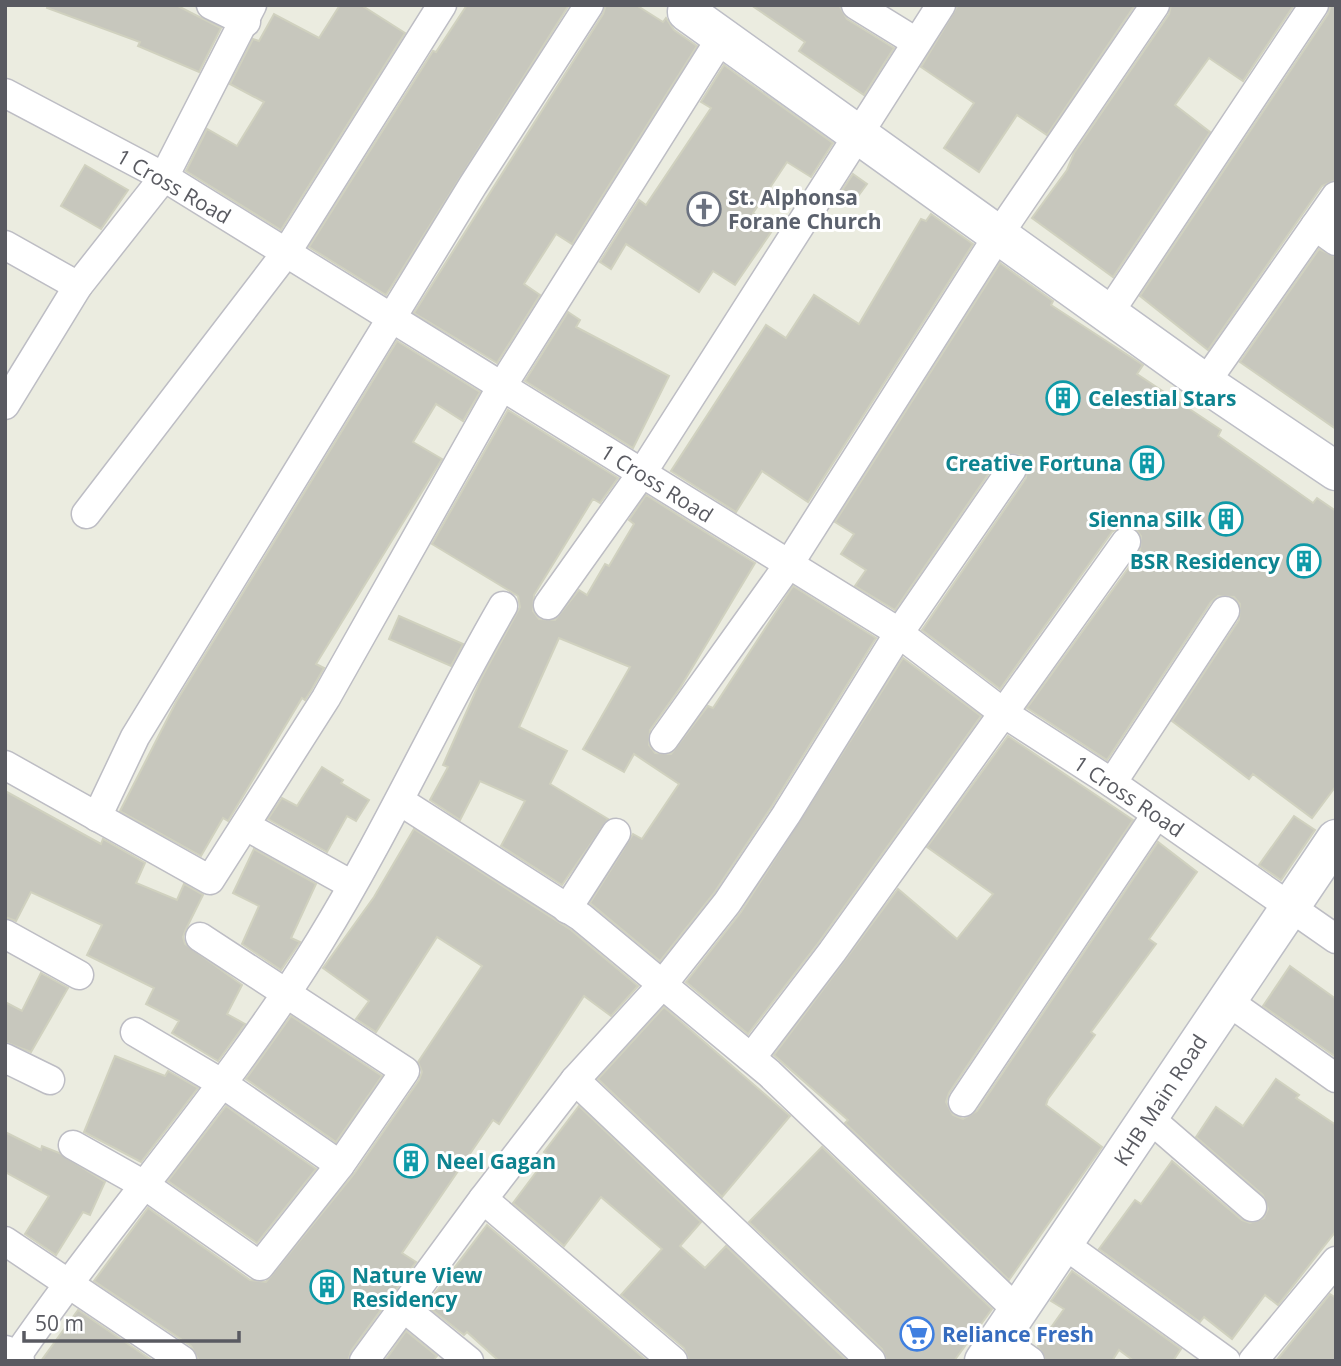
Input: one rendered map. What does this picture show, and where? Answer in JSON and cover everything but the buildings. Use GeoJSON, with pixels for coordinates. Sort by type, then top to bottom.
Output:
{"type":"FeatureCollection","features":[{"type":"Feature","properties":{"kind":"street"},"geometry":{"type":"LineString","coordinates":[[8,396],[78,286],[164,177],[249,14],[211,5]]}},
{"type":"Feature","properties":{"kind":"street"},"geometry":{"type":"LineString","coordinates":[[86,514],[286,253],[442,5]]}},
{"type":"Feature","properties":{"kind":"street"},"geometry":{"type":"LineString","coordinates":[[97,817],[135,737],[473,185],[589,5]]}},
{"type":"Feature","properties":{"kind":"street"},"geometry":{"type":"LineString","coordinates":[[856,5],[916,42]]}},
{"type":"Feature","properties":{"kind":"street"},"geometry":{"type":"LineString","coordinates":[[548,605],[642,473],[941,5]]}},
{"type":"Feature","properties":{"kind":"street"},"geometry":{"type":"LineString","coordinates":[[664,739],[789,564],[999,234],[1154,5]]}},
{"type":"Feature","properties":{"kind":"street"},"geometry":{"type":"LineString","coordinates":[[1109,313],[1314,5]]}},
{"type":"Feature","properties":{"kind":"street"},"geometry":{"type":"LineString","coordinates":[[682,7],[1205,383],[1336,471]]}},
{"type":"Feature","properties":{"kind":"street"},"geometry":{"type":"LineString","coordinates":[[5,765],[210,880],[326,698],[502,386],[723,35]]}},
{"type":"Feature","properties":{"kind":"street","name":"1 Cross Road"},"geometry":{"type":"LineString","coordinates":[[5,93],[164,177],[899,633],[1005,714],[1112,783],[1336,939]]}},
{"type":"Feature","properties":{"kind":"street"},"geometry":{"type":"LineString","coordinates":[[1205,383],[1325,234],[1336,196]]}},
{"type":"Feature","properties":{"kind":"street"},"geometry":{"type":"LineString","coordinates":[[5,245],[78,286]]}},
{"type":"Feature","properties":{"kind":"street"},"geometry":{"type":"LineString","coordinates":[[364,1361],[483,1199],[575,1080],[662,985],[735,892],[899,633],[1012,470]]}},
{"type":"Feature","properties":{"kind":"street"},"geometry":{"type":"LineString","coordinates":[[751,1058],[832,952],[914,834],[1005,714],[1126,542]]}},
{"type":"Feature","properties":{"kind":"street"},"geometry":{"type":"LineString","coordinates":[[5,1355],[14,1360],[67,1283],[146,1186],[223,1084],[320,941],[400,801],[470,663],[503,606]]}},
{"type":"Feature","properties":{"kind":"street"},"geometry":{"type":"LineString","coordinates":[[1112,783],[1225,611]]}},
{"type":"Feature","properties":{"kind":"street"},"geometry":{"type":"LineString","coordinates":[[400,801],[567,909],[751,1058],[1008,1343]]}},
{"type":"Feature","properties":{"kind":"street"},"geometry":{"type":"LineString","coordinates":[[963,1102],[1157,815]]}},
{"type":"Feature","properties":{"kind":"street"},"geometry":{"type":"LineString","coordinates":[[246,825],[352,885]]}},
{"type":"Feature","properties":{"kind":"street"},"geometry":{"type":"LineString","coordinates":[[567,909],[616,833]]}},
{"type":"Feature","properties":{"kind":"street","name":"KHB Main Road"},"geometry":{"type":"LineString","coordinates":[[1008,1343],[1065,1245],[1148,1117],[1336,839]]}},
{"type":"Feature","properties":{"kind":"street"},"geometry":{"type":"LineString","coordinates":[[5,933],[79,975]]}},
{"type":"Feature","properties":{"kind":"street"},"geometry":{"type":"LineString","coordinates":[[73,1145],[146,1186],[260,1266],[340,1165],[405,1071],[200,937]]}},
{"type":"Feature","properties":{"kind":"street"},"geometry":{"type":"LineString","coordinates":[[1226,1000],[1336,1078]]}},
{"type":"Feature","properties":{"kind":"street"},"geometry":{"type":"LineString","coordinates":[[135,1032],[223,1084],[340,1165]]}},
{"type":"Feature","properties":{"kind":"street"},"geometry":{"type":"LineString","coordinates":[[5,1058],[50,1080]]}},
{"type":"Feature","properties":{"kind":"street"},"geometry":{"type":"LineString","coordinates":[[575,1080],[871,1361]]}},
{"type":"Feature","properties":{"kind":"street"},"geometry":{"type":"LineString","coordinates":[[1148,1117],[1252,1207]]}},
{"type":"Feature","properties":{"kind":"street"},"geometry":{"type":"LineString","coordinates":[[483,1199],[673,1361]]}},
{"type":"Feature","properties":{"kind":"street"},"geometry":{"type":"LineString","coordinates":[[5,1241],[182,1360]]}},
{"type":"Feature","properties":{"kind":"street"},"geometry":{"type":"LineString","coordinates":[[1065,1245],[1226,1361]]}},
{"type":"Feature","properties":{"kind":"street"},"geometry":{"type":"LineString","coordinates":[[1253,1361],[1336,1261]]}},
{"type":"Feature","properties":{"kind":"street"},"geometry":{"type":"LineString","coordinates":[[404,1308],[469,1361]]}},
{"type":"Feature","properties":{"kind":"place","name":"St. Alphonsa Forane Church"},"geometry":{"type":"Point","coordinates":[704,209]}},
{"type":"Feature","properties":{"kind":"place","name":"Celestial Stars"},"geometry":{"type":"Point","coordinates":[1063,398]}},
{"type":"Feature","properties":{"kind":"place","name":"Creative Fortuna"},"geometry":{"type":"Point","coordinates":[1147,463]}},
{"type":"Feature","properties":{"kind":"place","name":"Sienna Silk"},"geometry":{"type":"Point","coordinates":[1226,519]}},
{"type":"Feature","properties":{"kind":"place","name":"BSR Residency"},"geometry":{"type":"Point","coordinates":[1304,561]}},
{"type":"Feature","properties":{"kind":"place","name":"Neel Gagan"},"geometry":{"type":"Point","coordinates":[411,1161]}},
{"type":"Feature","properties":{"kind":"place","name":"Nature View Residency"},"geometry":{"type":"Point","coordinates":[327,1287]}},
{"type":"Feature","properties":{"kind":"place","name":"Reliance Fresh"},"geometry":{"type":"Point","coordinates":[917,1334]}}]}
